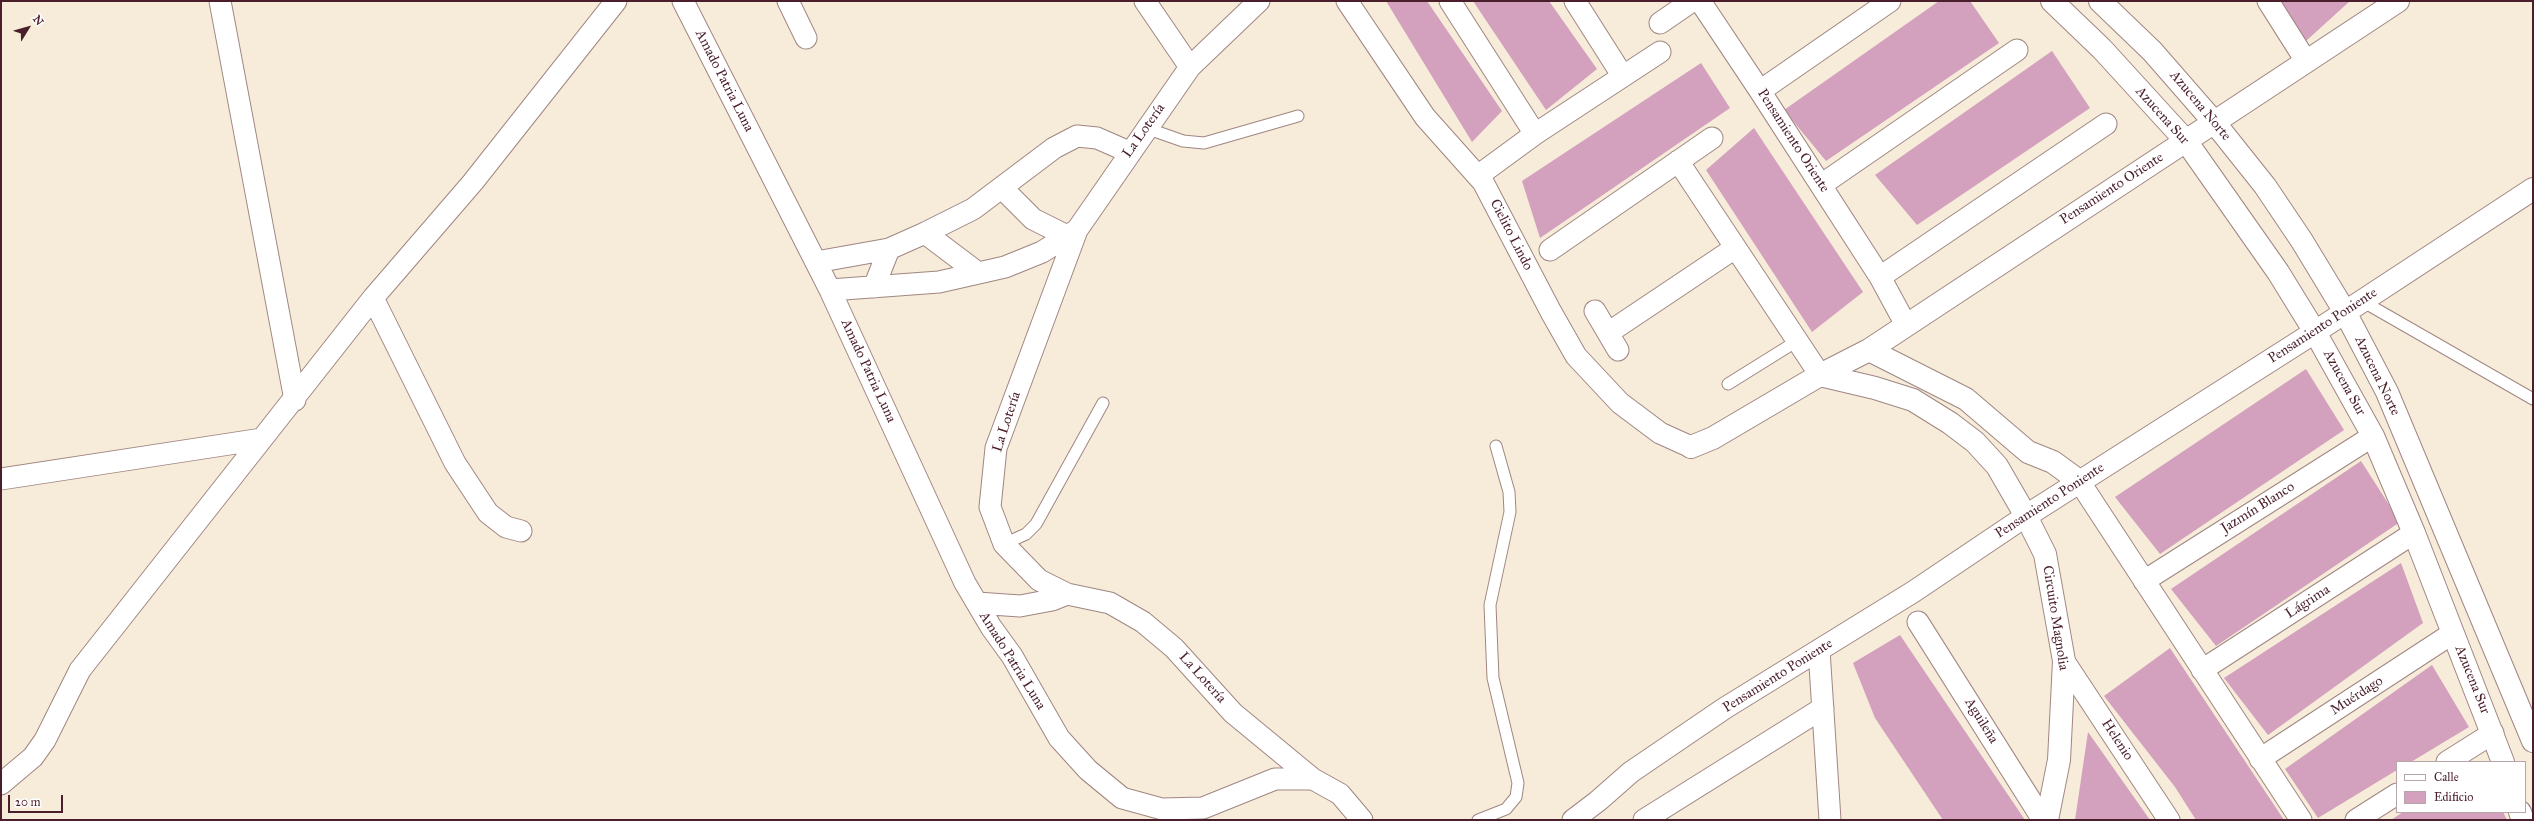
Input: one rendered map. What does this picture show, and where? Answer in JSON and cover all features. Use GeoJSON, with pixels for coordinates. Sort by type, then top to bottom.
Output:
{"type":"FeatureCollection","features":[{"type":"Feature","properties":{"kind":"street"},"geometry":{"type":"LineString","coordinates":[[220,1],[295,400]]}},
{"type":"Feature","properties":{"kind":"street"},"geometry":{"type":"LineString","coordinates":[[1,784],[33,757],[45,740],[80,670],[262,439],[295,400],[373,298],[473,182],[616,1]]}},
{"type":"Feature","properties":{"kind":"street","name":"Amado Patria Luna"},"geometry":{"type":"LineString","coordinates":[[684,1],[830,290],[966,583],[977,603],[1012,656],[1059,738],[1088,770],[1122,798],[1162,809],[1203,808],[1275,779],[1313,780]]}},
{"type":"Feature","properties":{"kind":"street"},"geometry":{"type":"LineString","coordinates":[[788,1],[806,38]]}},
{"type":"Feature","properties":{"kind":"street"},"geometry":{"type":"LineString","coordinates":[[1145,1],[1190,67]]}},
{"type":"Feature","properties":{"kind":"street","name":"La Lotería"},"geometry":{"type":"LineString","coordinates":[[1259,1],[1190,67],[1072,233],[996,448],[990,507],[1004,544],[1039,580],[1067,594],[1110,603],[1143,622],[1174,648],[1233,713],[1313,780]]}},
{"type":"Feature","properties":{"kind":"street","name":"Cielito Lindo"},"geometry":{"type":"LineString","coordinates":[[1347,1],[1426,117],[1479,175],[1576,356],[1620,403],[1660,433],[1691,447]]}},
{"type":"Feature","properties":{"kind":"street"},"geometry":{"type":"LineString","coordinates":[[1450,1],[1535,134]]}},
{"type":"Feature","properties":{"kind":"street"},"geometry":{"type":"LineString","coordinates":[[1575,1],[1622,75]]}},
{"type":"Feature","properties":{"kind":"street"},"geometry":{"type":"LineString","coordinates":[[1660,22],[1692,1]]}},
{"type":"Feature","properties":{"kind":"street","name":"Pensamiento Oriente"},"geometry":{"type":"LineString","coordinates":[[1700,1],[1880,277],[1906,325]]}},
{"type":"Feature","properties":{"kind":"street"},"geometry":{"type":"LineString","coordinates":[[1760,91],[1890,1]]}},
{"type":"Feature","properties":{"kind":"street","name":"Azucena Sur"},"geometry":{"type":"LineString","coordinates":[[2052,1],[2102,49],[2186,141],[2278,272],[2315,332],[2373,436],[2414,533],[2503,761]]}},
{"type":"Feature","properties":{"kind":"street","name":"Azucena Norte"},"geometry":{"type":"LineString","coordinates":[[2100,1],[2152,51],[2214,122],[2265,186],[2302,241],[2353,307],[2533,741]]}},
{"type":"Feature","properties":{"kind":"street"},"geometry":{"type":"LineString","coordinates":[[2268,1],[2306,61]]}},
{"type":"Feature","properties":{"kind":"street","name":"Pensamiento Oriente"},"geometry":{"type":"LineString","coordinates":[[1691,447],[1712,438],[1820,375],[1869,350],[2395,2]]}},
{"type":"Feature","properties":{"kind":"street"},"geometry":{"type":"LineString","coordinates":[[1821,185],[2018,50]]}},
{"type":"Feature","properties":{"kind":"street"},"geometry":{"type":"LineString","coordinates":[[1479,175],[1535,134],[1622,75],[1660,52]]}},
{"type":"Feature","properties":{"kind":"street"},"geometry":{"type":"LineString","coordinates":[[1880,277],[2106,124]]}},
{"type":"Feature","properties":{"kind":"street"},"geometry":{"type":"LineString","coordinates":[[816,262],[889,249],[925,233],[972,209],[1003,188],[1054,148],[1077,136],[1097,138],[1129,152]]}},
{"type":"Feature","properties":{"kind":"street"},"geometry":{"type":"LineString","coordinates":[[1550,250],[1712,138]]}},
{"type":"Feature","properties":{"kind":"street"},"geometry":{"type":"LineString","coordinates":[[1678,161],[1820,375]]}},
{"type":"Feature","properties":{"kind":"street"},"geometry":{"type":"LineString","coordinates":[[1003,188],[1033,219],[1072,233]]}},
{"type":"Feature","properties":{"kind":"street","name":"Pensamiento Poniente"},"geometry":{"type":"LineString","coordinates":[[1573,820],[1598,802],[1631,772],[1725,708],[1913,592],[2079,481],[2315,332],[2533,189]]}},
{"type":"Feature","properties":{"kind":"street"},"geometry":{"type":"LineString","coordinates":[[925,233],[978,273]]}},
{"type":"Feature","properties":{"kind":"street"},"geometry":{"type":"LineString","coordinates":[[830,290],[939,282],[1005,267],[1042,252],[1072,233]]}},
{"type":"Feature","properties":{"kind":"street"},"geometry":{"type":"LineString","coordinates":[[1595,311],[1613,342],[1735,248]]}},
{"type":"Feature","properties":{"kind":"street"},"geometry":{"type":"LineString","coordinates":[[874,287],[889,249]]}},
{"type":"Feature","properties":{"kind":"street"},"geometry":{"type":"LineString","coordinates":[[373,298],[455,463],[488,513],[506,527],[521,531]]}},
{"type":"Feature","properties":{"kind":"street"},"geometry":{"type":"LineString","coordinates":[[1869,350],[1966,399],[2028,452],[2053,462],[2079,481],[2300,820]]}},
{"type":"Feature","properties":{"kind":"street","name":"Circuito Magnolia"},"geometry":{"type":"LineString","coordinates":[[1820,375],[1875,388],[1913,400],[1950,423],[1975,442],[1996,466],[2026,516],[2045,554],[2064,661],[2060,760],[2047,820]]}},
{"type":"Feature","properties":{"kind":"street","name":"Jazmín Blanco"},"geometry":{"type":"LineString","coordinates":[[2144,581],[2373,436]]}},
{"type":"Feature","properties":{"kind":"street"},"geometry":{"type":"LineString","coordinates":[[1,479],[262,439]]}},
{"type":"Feature","properties":{"kind":"street","name":"Lágrima"},"geometry":{"type":"LineString","coordinates":[[2202,670],[2414,533]]}},
{"type":"Feature","properties":{"kind":"street"},"geometry":{"type":"LineString","coordinates":[[977,603],[1020,606],[1052,600],[1067,594]]}},
{"type":"Feature","properties":{"kind":"street","name":"Aguileña"},"geometry":{"type":"LineString","coordinates":[[1918,622],[2043,820]]}},
{"type":"Feature","properties":{"kind":"street","name":"Muérdago"},"geometry":{"type":"LineString","coordinates":[[2260,759],[2453,633]]}},
{"type":"Feature","properties":{"kind":"street"},"geometry":{"type":"LineString","coordinates":[[1819,650],[1830,820]]}},
{"type":"Feature","properties":{"kind":"street","name":"Helenio"},"geometry":{"type":"LineString","coordinates":[[2064,661],[2169,820]]}},
{"type":"Feature","properties":{"kind":"street"},"geometry":{"type":"LineString","coordinates":[[1644,820],[1823,708]]}},
{"type":"Feature","properties":{"kind":"street"},"geometry":{"type":"LineString","coordinates":[[2449,761],[2493,733]]}},
{"type":"Feature","properties":{"kind":"street"},"geometry":{"type":"LineString","coordinates":[[1313,780],[1340,794],[1362,820]]}},
{"type":"Feature","properties":{"kind":"street"},"geometry":{"type":"LineString","coordinates":[[2356,820],[2396,795]]}},
{"type":"Feature","properties":{"kind":"lane"},"geometry":{"type":"LineString","coordinates":[[1146,128],[1183,141],[1204,143],[1298,116]]}},
{"type":"Feature","properties":{"kind":"lane"},"geometry":{"type":"LineString","coordinates":[[2353,307],[2533,399]]}},
{"type":"Feature","properties":{"kind":"lane"},"geometry":{"type":"LineString","coordinates":[[1728,384],[1796,341]]}},
{"type":"Feature","properties":{"kind":"lane"},"geometry":{"type":"LineString","coordinates":[[1004,544],[1026,534],[1036,524],[1103,403]]}},
{"type":"Feature","properties":{"kind":"lane"},"geometry":{"type":"LineString","coordinates":[[1478,820],[1506,809],[1516,797],[1518,783],[1493,678],[1490,606],[1510,512],[1509,492],[1496,446]]}},
{"type":"Feature","properties":{"kind":"building"},"geometry":{"type":"Polygon","coordinates":[[[1386,1],[1427,1],[1502,111],[1472,142],[1386,1]]]}},
{"type":"Feature","properties":{"kind":"building"},"geometry":{"type":"Polygon","coordinates":[[[1473,1],[1549,1],[1597,69],[1546,110],[1473,1]]]}},
{"type":"Feature","properties":{"kind":"building"},"geometry":{"type":"Polygon","coordinates":[[[1939,1],[1970,1],[1999,43],[1826,161],[1784,110],[1939,1]]]}},
{"type":"Feature","properties":{"kind":"building"},"geometry":{"type":"Polygon","coordinates":[[[2281,1],[2350,1],[2306,41],[2281,1]]]}},
{"type":"Feature","properties":{"kind":"building"},"geometry":{"type":"Polygon","coordinates":[[[2052,51],[2090,108],[1917,225],[1875,175],[2052,51]]]}},
{"type":"Feature","properties":{"kind":"building"},"geometry":{"type":"Polygon","coordinates":[[[1701,63],[1730,108],[1540,238],[1522,181],[1701,63]]]}},
{"type":"Feature","properties":{"kind":"building"},"geometry":{"type":"Polygon","coordinates":[[[1754,128],[1863,292],[1812,332],[1706,170],[1754,128]]]}},
{"type":"Feature","properties":{"kind":"building"},"geometry":{"type":"Polygon","coordinates":[[[2306,369],[2344,430],[2160,554],[2115,497],[2306,369]]]}},
{"type":"Feature","properties":{"kind":"building"},"geometry":{"type":"Polygon","coordinates":[[[2361,461],[2400,522],[2216,646],[2171,589],[2361,461]]]}},
{"type":"Feature","properties":{"kind":"building"},"geometry":{"type":"Polygon","coordinates":[[[2401,563],[2423,623],[2268,735],[2224,678],[2401,563]]]}},
{"type":"Feature","properties":{"kind":"building"},"geometry":{"type":"Polygon","coordinates":[[[1900,635],[2025,820],[1943,820],[1875,718],[1853,663],[1900,635]]]}},
{"type":"Feature","properties":{"kind":"building"},"geometry":{"type":"Polygon","coordinates":[[[2170,648],[2284,820],[2196,820],[2175,787],[2104,696],[2170,648]]]}},
{"type":"Feature","properties":{"kind":"building"},"geometry":{"type":"Polygon","coordinates":[[[2432,665],[2469,727],[2413,761],[2396,761],[2396,771],[2318,818],[2285,769],[2432,665]]]}},
{"type":"Feature","properties":{"kind":"building"},"geometry":{"type":"Polygon","coordinates":[[[2088,732],[2150,820],[2075,820],[2088,732]]]}},
{"type":"Feature","properties":{"kind":"building"},"geometry":{"type":"Polygon","coordinates":[[[2402,813],[2504,813],[2507,820],[2391,820],[2402,813]]]}}]}
